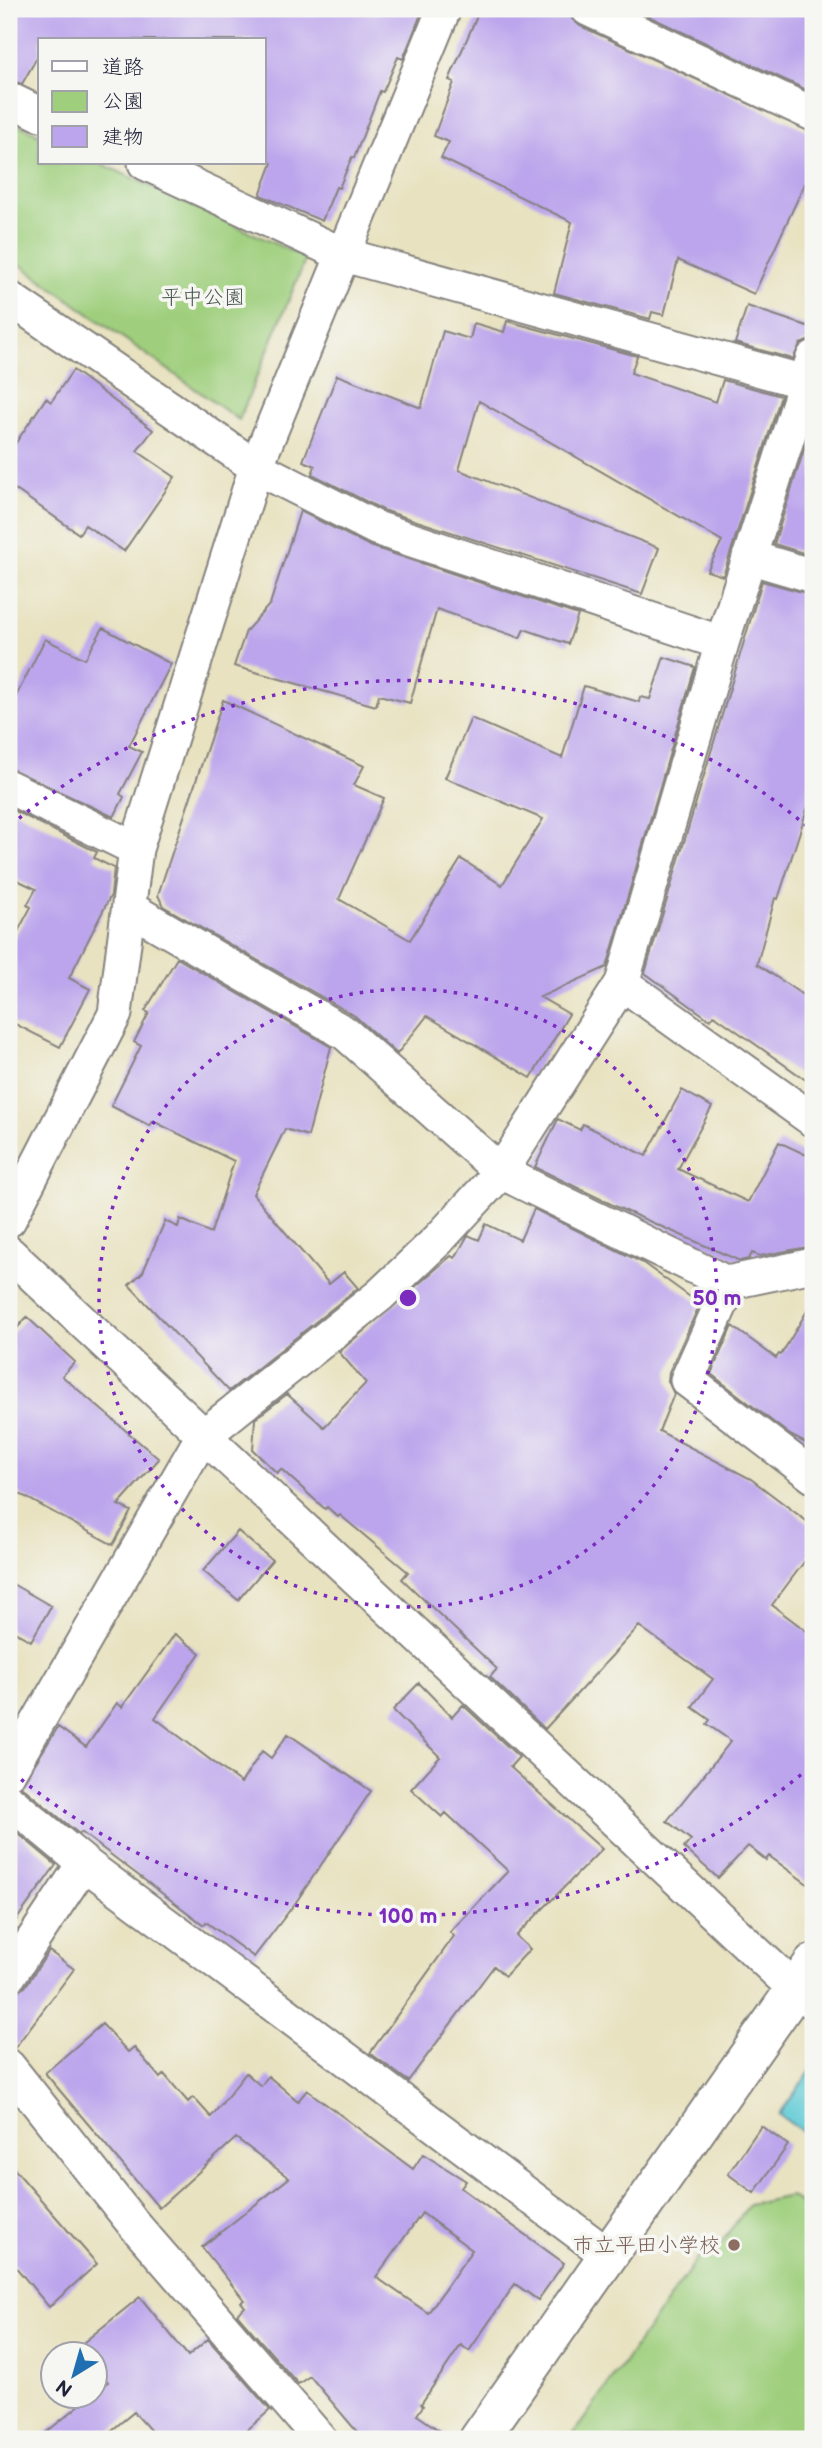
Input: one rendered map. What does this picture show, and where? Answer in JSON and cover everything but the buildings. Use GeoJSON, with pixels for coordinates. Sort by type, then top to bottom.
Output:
{"type":"FeatureCollection","features":[{"type":"Feature","properties":{"kind":"street"},"geometry":{"type":"LineString","coordinates":[[9,1220],[115,1014],[135,849],[256,467],[444,9]]}},
{"type":"Feature","properties":{"kind":"street"},"geometry":{"type":"LineString","coordinates":[[588,9],[813,114]]}},
{"type":"Feature","properties":{"kind":"street"},"geometry":{"type":"LineString","coordinates":[[9,99],[38,113]]}},
{"type":"Feature","properties":{"kind":"street"},"geometry":{"type":"LineString","coordinates":[[9,1772],[202,1437],[380,1295],[438,1240],[501,1172],[622,983],[722,643],[808,370],[344,255],[147,164]]}},
{"type":"Feature","properties":{"kind":"street"},"geometry":{"type":"LineString","coordinates":[[9,298],[256,467],[376,528],[722,643]]}},
{"type":"Feature","properties":{"kind":"street"},"geometry":{"type":"LineString","coordinates":[[749,557],[813,576]]}},
{"type":"Feature","properties":{"kind":"street"},"geometry":{"type":"LineString","coordinates":[[9,787],[135,849]]}},
{"type":"Feature","properties":{"kind":"street"},"geometry":{"type":"LineString","coordinates":[[129,908],[345,1033],[501,1172],[727,1283],[813,1265]]}},
{"type":"Feature","properties":{"kind":"street"},"geometry":{"type":"LineString","coordinates":[[622,983],[813,1120]]}},
{"type":"Feature","properties":{"kind":"street"},"geometry":{"type":"LineString","coordinates":[[9,1253],[202,1437],[807,1985],[608,2255],[479,2439]]}},
{"type":"Feature","properties":{"kind":"street"},"geometry":{"type":"LineString","coordinates":[[727,1283],[723,1300],[687,1380],[813,1476]]}},
{"type":"Feature","properties":{"kind":"street"},"geometry":{"type":"LineString","coordinates":[[9,1801],[84,1863],[608,2255]]}},
{"type":"Feature","properties":{"kind":"street"},"geometry":{"type":"LineString","coordinates":[[9,1976],[84,1863]]}},
{"type":"Feature","properties":{"kind":"street"},"geometry":{"type":"LineString","coordinates":[[9,2067],[132,2222],[320,2439]]}},
{"type":"Feature","properties":{"kind":"green space","name":"平中公園"},"geometry":{"type":"Polygon","coordinates":[[[9,120],[38,134],[38,164],[102,164],[306,258],[239,420],[9,257],[9,120]]]}},
{"type":"Feature","properties":{"kind":"green space","name":"市立平田小学校"},"geometry":{"type":"Polygon","coordinates":[[[790,2196],[813,2213],[813,2439],[570,2439],[698,2258],[712,2255],[749,2205],[790,2196]]]}},
{"type":"Feature","properties":{"kind":"water"},"geometry":{"type":"Polygon","coordinates":[[[813,2067],[813,2139],[779,2115],[813,2067]]]}},
{"type":"Feature","properties":{"kind":"place","name":"市立平田小学校"},"geometry":{"type":"Point","coordinates":[734,2245]}}]}
